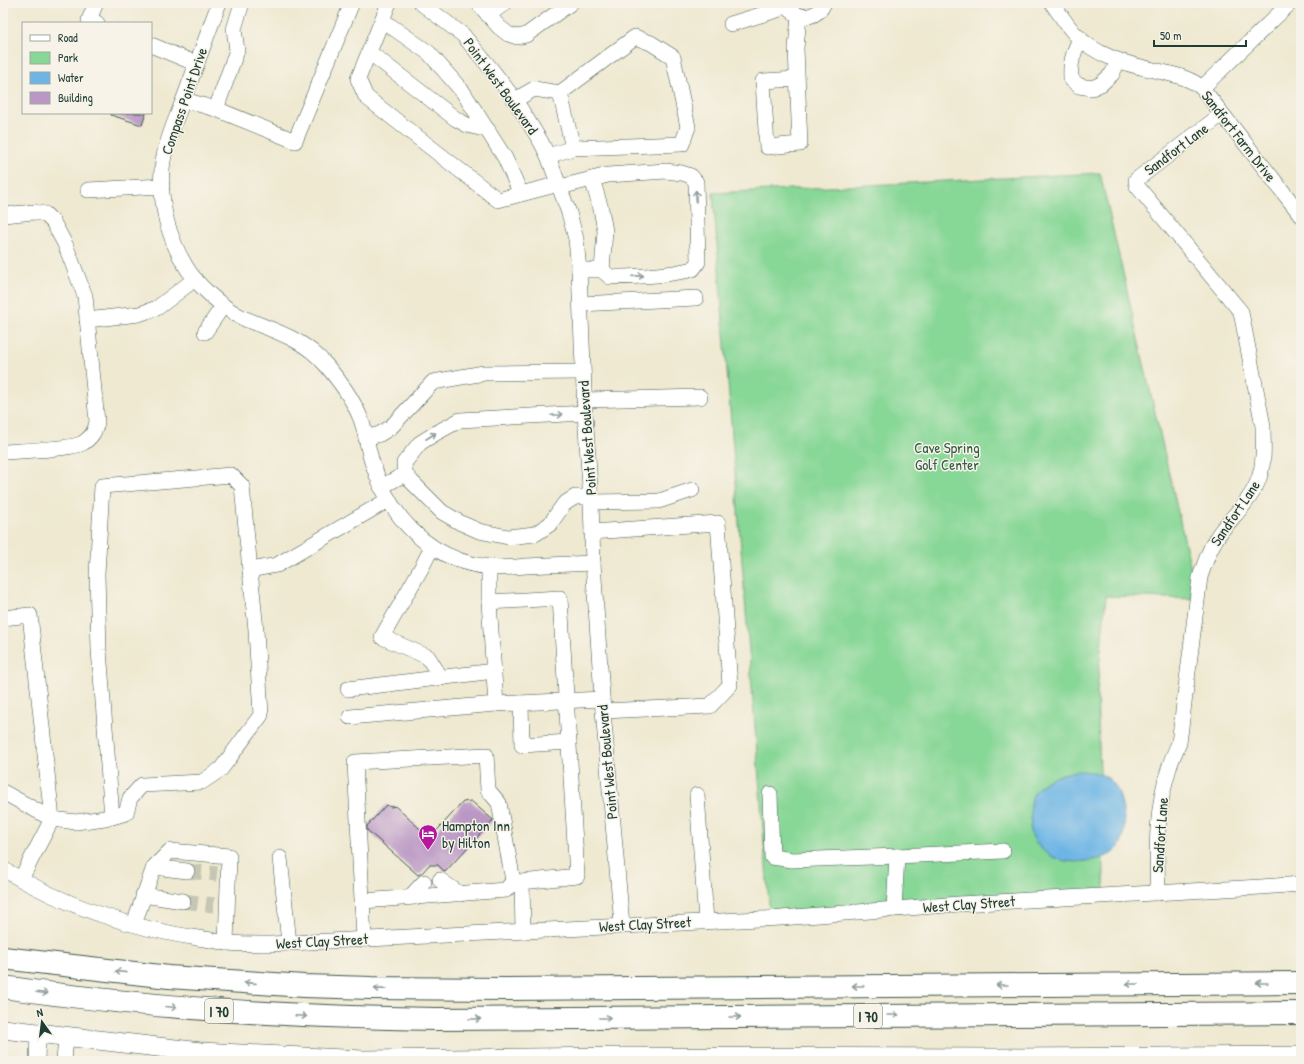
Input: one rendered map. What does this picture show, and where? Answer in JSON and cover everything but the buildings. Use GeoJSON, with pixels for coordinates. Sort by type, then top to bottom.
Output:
{"type":"FeatureCollection","features":[{"type":"Feature","properties":{"kind":"highway","name":"I 70"},"geometry":{"type":"LineString","coordinates":[[3,958],[169,977],[304,986],[371,988],[506,989],[1301,983]]}},
{"type":"Feature","properties":{"kind":"highway","name":"I 70"},"geometry":{"type":"LineString","coordinates":[[3,987],[171,1007],[237,1012],[372,1018],[444,1019],[1301,1012]]}},
{"type":"Feature","properties":{"kind":"main road"},"geometry":{"type":"LineString","coordinates":[[3,1029],[199,1056],[363,1060],[1194,1059],[1301,1056]]}},
{"type":"Feature","properties":{"kind":"street"},"geometry":{"type":"LineString","coordinates":[[94,22],[89,20],[96,3]]}},
{"type":"Feature","properties":{"kind":"street","name":"Compass Point Drive"},"geometry":{"type":"LineString","coordinates":[[219,3],[172,131],[163,161],[162,186],[166,218],[175,245],[185,265],[195,279],[223,306],[242,317],[289,336],[307,348],[325,364],[344,390],[360,417],[371,461],[385,493],[401,518],[414,533],[444,553],[465,562],[489,567],[501,568],[593,563]]}},
{"type":"Feature","properties":{"kind":"street"},"geometry":{"type":"LineString","coordinates":[[216,109],[237,50],[234,29],[242,3]]}},
{"type":"Feature","properties":{"kind":"street"},"geometry":{"type":"LineString","coordinates":[[184,100],[216,109],[295,141],[352,3]]}},
{"type":"Feature","properties":{"kind":"street"},"geometry":{"type":"LineString","coordinates":[[389,3],[358,79],[366,97],[498,200],[608,175],[666,171],[691,176],[696,182],[698,262],[693,269],[678,273],[632,277],[610,277],[602,270],[579,270]]}},
{"type":"Feature","properties":{"kind":"street","name":"Point West Boulevard"},"geometry":{"type":"LineString","coordinates":[[421,3],[463,35],[515,100],[548,156],[560,185],[576,239],[581,304],[593,563],[602,705],[622,926]]}},
{"type":"Feature","properties":{"kind":"street"},"geometry":{"type":"LineString","coordinates":[[478,3],[503,31],[517,37],[526,35],[571,3]]}},
{"type":"Feature","properties":{"kind":"street"},"geometry":{"type":"LineString","coordinates":[[488,15],[505,3]]}},
{"type":"Feature","properties":{"kind":"street"},"geometry":{"type":"LineString","coordinates":[[731,24],[777,10],[786,3],[793,12],[799,16],[812,16],[822,8],[824,3]]}},
{"type":"Feature","properties":{"kind":"street","name":"Sandfort Farm Drive"},"geometry":{"type":"LineString","coordinates":[[1052,3],[1074,33],[1092,48],[1118,61],[1176,75],[1198,84],[1301,215]]}},
{"type":"Feature","properties":{"kind":"street"},"geometry":{"type":"LineString","coordinates":[[1202,88],[1290,3]]}},
{"type":"Feature","properties":{"kind":"street"},"geometry":{"type":"LineString","coordinates":[[796,79],[763,81],[767,147],[800,144],[796,79],[796,48],[799,16]]}},
{"type":"Feature","properties":{"kind":"street"},"geometry":{"type":"LineString","coordinates":[[382,20],[429,53],[463,92],[506,158],[521,194]]}},
{"type":"Feature","properties":{"kind":"street"},"geometry":{"type":"LineString","coordinates":[[515,100],[534,89],[560,93],[634,37],[651,43],[673,57],[688,127],[682,144],[573,148],[548,156]]}},
{"type":"Feature","properties":{"kind":"street"},"geometry":{"type":"LineString","coordinates":[[1080,38],[1073,53],[1070,66],[1071,79],[1079,86],[1092,88],[1101,84],[1112,74],[1118,61]]}},
{"type":"Feature","properties":{"kind":"street"},"geometry":{"type":"LineString","coordinates":[[152,45],[197,64]]}},
{"type":"Feature","properties":{"kind":"street"},"geometry":{"type":"LineString","coordinates":[[369,52],[456,119],[467,125],[488,130]]}},
{"type":"Feature","properties":{"kind":"street"},"geometry":{"type":"LineString","coordinates":[[560,93],[573,148]]}},
{"type":"Feature","properties":{"kind":"street","name":"Sandfort Lane"},"geometry":{"type":"LineString","coordinates":[[1158,893],[1156,855],[1161,808],[1170,766],[1179,743],[1200,577],[1213,544],[1247,501],[1255,488],[1264,460],[1263,426],[1241,312],[1137,186],[1136,180],[1222,114]]}},
{"type":"Feature","properties":{"kind":"street"},"geometry":{"type":"LineString","coordinates":[[592,179],[601,208],[605,231],[602,270]]}},
{"type":"Feature","properties":{"kind":"street"},"geometry":{"type":"LineString","coordinates":[[88,190],[162,186]]}},
{"type":"Feature","properties":{"kind":"street"},"geometry":{"type":"LineString","coordinates":[[3,215],[34,212],[45,214],[53,222],[65,244],[85,296],[97,422],[94,432],[83,443],[69,446],[3,452]]}},
{"type":"Feature","properties":{"kind":"street"},"geometry":{"type":"LineString","coordinates":[[88,320],[139,314],[157,308],[195,279]]}},
{"type":"Feature","properties":{"kind":"street"},"geometry":{"type":"LineString","coordinates":[[581,304],[696,298]]}},
{"type":"Feature","properties":{"kind":"street"},"geometry":{"type":"LineString","coordinates":[[205,332],[223,306]]}},
{"type":"Feature","properties":{"kind":"street"},"geometry":{"type":"LineString","coordinates":[[366,438],[380,434],[391,427],[433,382],[484,373],[583,372]]}},
{"type":"Feature","properties":{"kind":"street"},"geometry":{"type":"LineString","coordinates":[[250,570],[277,565],[385,493],[405,468],[420,443],[460,420],[585,406],[700,397]]}},
{"type":"Feature","properties":{"kind":"street"},"geometry":{"type":"LineString","coordinates":[[405,468],[412,482],[442,512],[479,531],[508,537],[535,534],[550,524],[564,504],[575,497],[591,499],[659,501],[692,490]]}},
{"type":"Feature","properties":{"kind":"street"},"geometry":{"type":"LineString","coordinates":[[3,792],[52,819],[76,822],[112,817],[126,813],[130,798],[142,785],[202,782],[221,768],[261,715],[256,630],[242,486],[232,475],[102,486],[97,574],[99,650],[112,817]]}},
{"type":"Feature","properties":{"kind":"street"},"geometry":{"type":"LineString","coordinates":[[350,718],[496,704],[566,701],[602,705],[710,706],[730,685],[718,523],[592,532]]}},
{"type":"Feature","properties":{"kind":"street"},"geometry":{"type":"LineString","coordinates":[[432,546],[382,638],[428,657],[441,678]]}},
{"type":"Feature","properties":{"kind":"street"},"geometry":{"type":"LineString","coordinates":[[489,567],[489,602],[496,704]]}},
{"type":"Feature","properties":{"kind":"street"},"geometry":{"type":"LineString","coordinates":[[363,901],[506,890],[517,882],[577,876],[560,598],[489,602]]}},
{"type":"Feature","properties":{"kind":"street"},"geometry":{"type":"LineString","coordinates":[[3,618],[30,614],[52,819],[21,879]]}},
{"type":"Feature","properties":{"kind":"street"},"geometry":{"type":"LineString","coordinates":[[348,689],[494,671]]}},
{"type":"Feature","properties":{"kind":"street"},"geometry":{"type":"LineString","coordinates":[[521,703],[522,745],[569,742]]}},
{"type":"Feature","properties":{"kind":"street"},"geometry":{"type":"LineString","coordinates":[[364,939],[355,762],[486,754],[488,790],[499,804],[517,882],[523,931]]}},
{"type":"Feature","properties":{"kind":"street"},"geometry":{"type":"LineString","coordinates":[[770,794],[772,857],[792,860],[1003,851]]}},
{"type":"Feature","properties":{"kind":"street"},"geometry":{"type":"LineString","coordinates":[[697,796],[706,921]]}},
{"type":"Feature","properties":{"kind":"street"},"geometry":{"type":"LineString","coordinates":[[134,924],[154,867],[170,851],[228,856],[222,875],[221,906],[226,943]]}},
{"type":"Feature","properties":{"kind":"street"},"geometry":{"type":"LineString","coordinates":[[894,909],[897,856]]}},
{"type":"Feature","properties":{"kind":"street"},"geometry":{"type":"LineString","coordinates":[[280,858],[289,943]]}},
{"type":"Feature","properties":{"kind":"street"},"geometry":{"type":"LineString","coordinates":[[154,867],[186,871]]}},
{"type":"Feature","properties":{"kind":"street","name":"West Clay Street"},"geometry":{"type":"LineString","coordinates":[[3,869],[48,894],[83,908],[155,930],[226,943],[271,944],[781,918],[959,904],[1301,884]]}},
{"type":"Feature","properties":{"kind":"street"},"geometry":{"type":"LineString","coordinates":[[440,880],[460,894]]}},
{"type":"Feature","properties":{"kind":"street"},"geometry":{"type":"LineString","coordinates":[[410,897],[424,882]]}},
{"type":"Feature","properties":{"kind":"street"},"geometry":{"type":"LineString","coordinates":[[143,895],[183,901]]}},
{"type":"Feature","properties":{"kind":"street"},"geometry":{"type":"LineString","coordinates":[[37,1061],[38,1034]]}},
{"type":"Feature","properties":{"kind":"street"},"geometry":{"type":"LineString","coordinates":[[64,1061],[66,1037]]}},
{"type":"Feature","properties":{"kind":"green space","name":"Cave Spring Golf Center"},"geometry":{"type":"Polygon","coordinates":[[[1100,173],[1198,599],[1106,596],[1097,692],[1105,900],[770,918],[713,193],[1100,173]]]}},
{"type":"Feature","properties":{"kind":"water"},"geometry":{"type":"Polygon","coordinates":[[[1077,771],[1097,773],[1110,780],[1118,792],[1121,801],[1124,815],[1124,829],[1121,843],[1116,850],[1103,858],[1077,862],[1062,860],[1049,855],[1037,844],[1030,831],[1031,806],[1033,795],[1036,790],[1052,778],[1065,773],[1077,771]]]}},
{"type":"Feature","properties":{"kind":"tunnel"},"geometry":{"type":"LineString","coordinates":[[187,871],[217,874]]}},
{"type":"Feature","properties":{"kind":"tunnel"},"geometry":{"type":"LineString","coordinates":[[183,901],[214,905]]}},
{"type":"Feature","properties":{"kind":"place","name":"Hampton Inn by Hilton"},"geometry":{"type":"Point","coordinates":[428,851]}}]}
